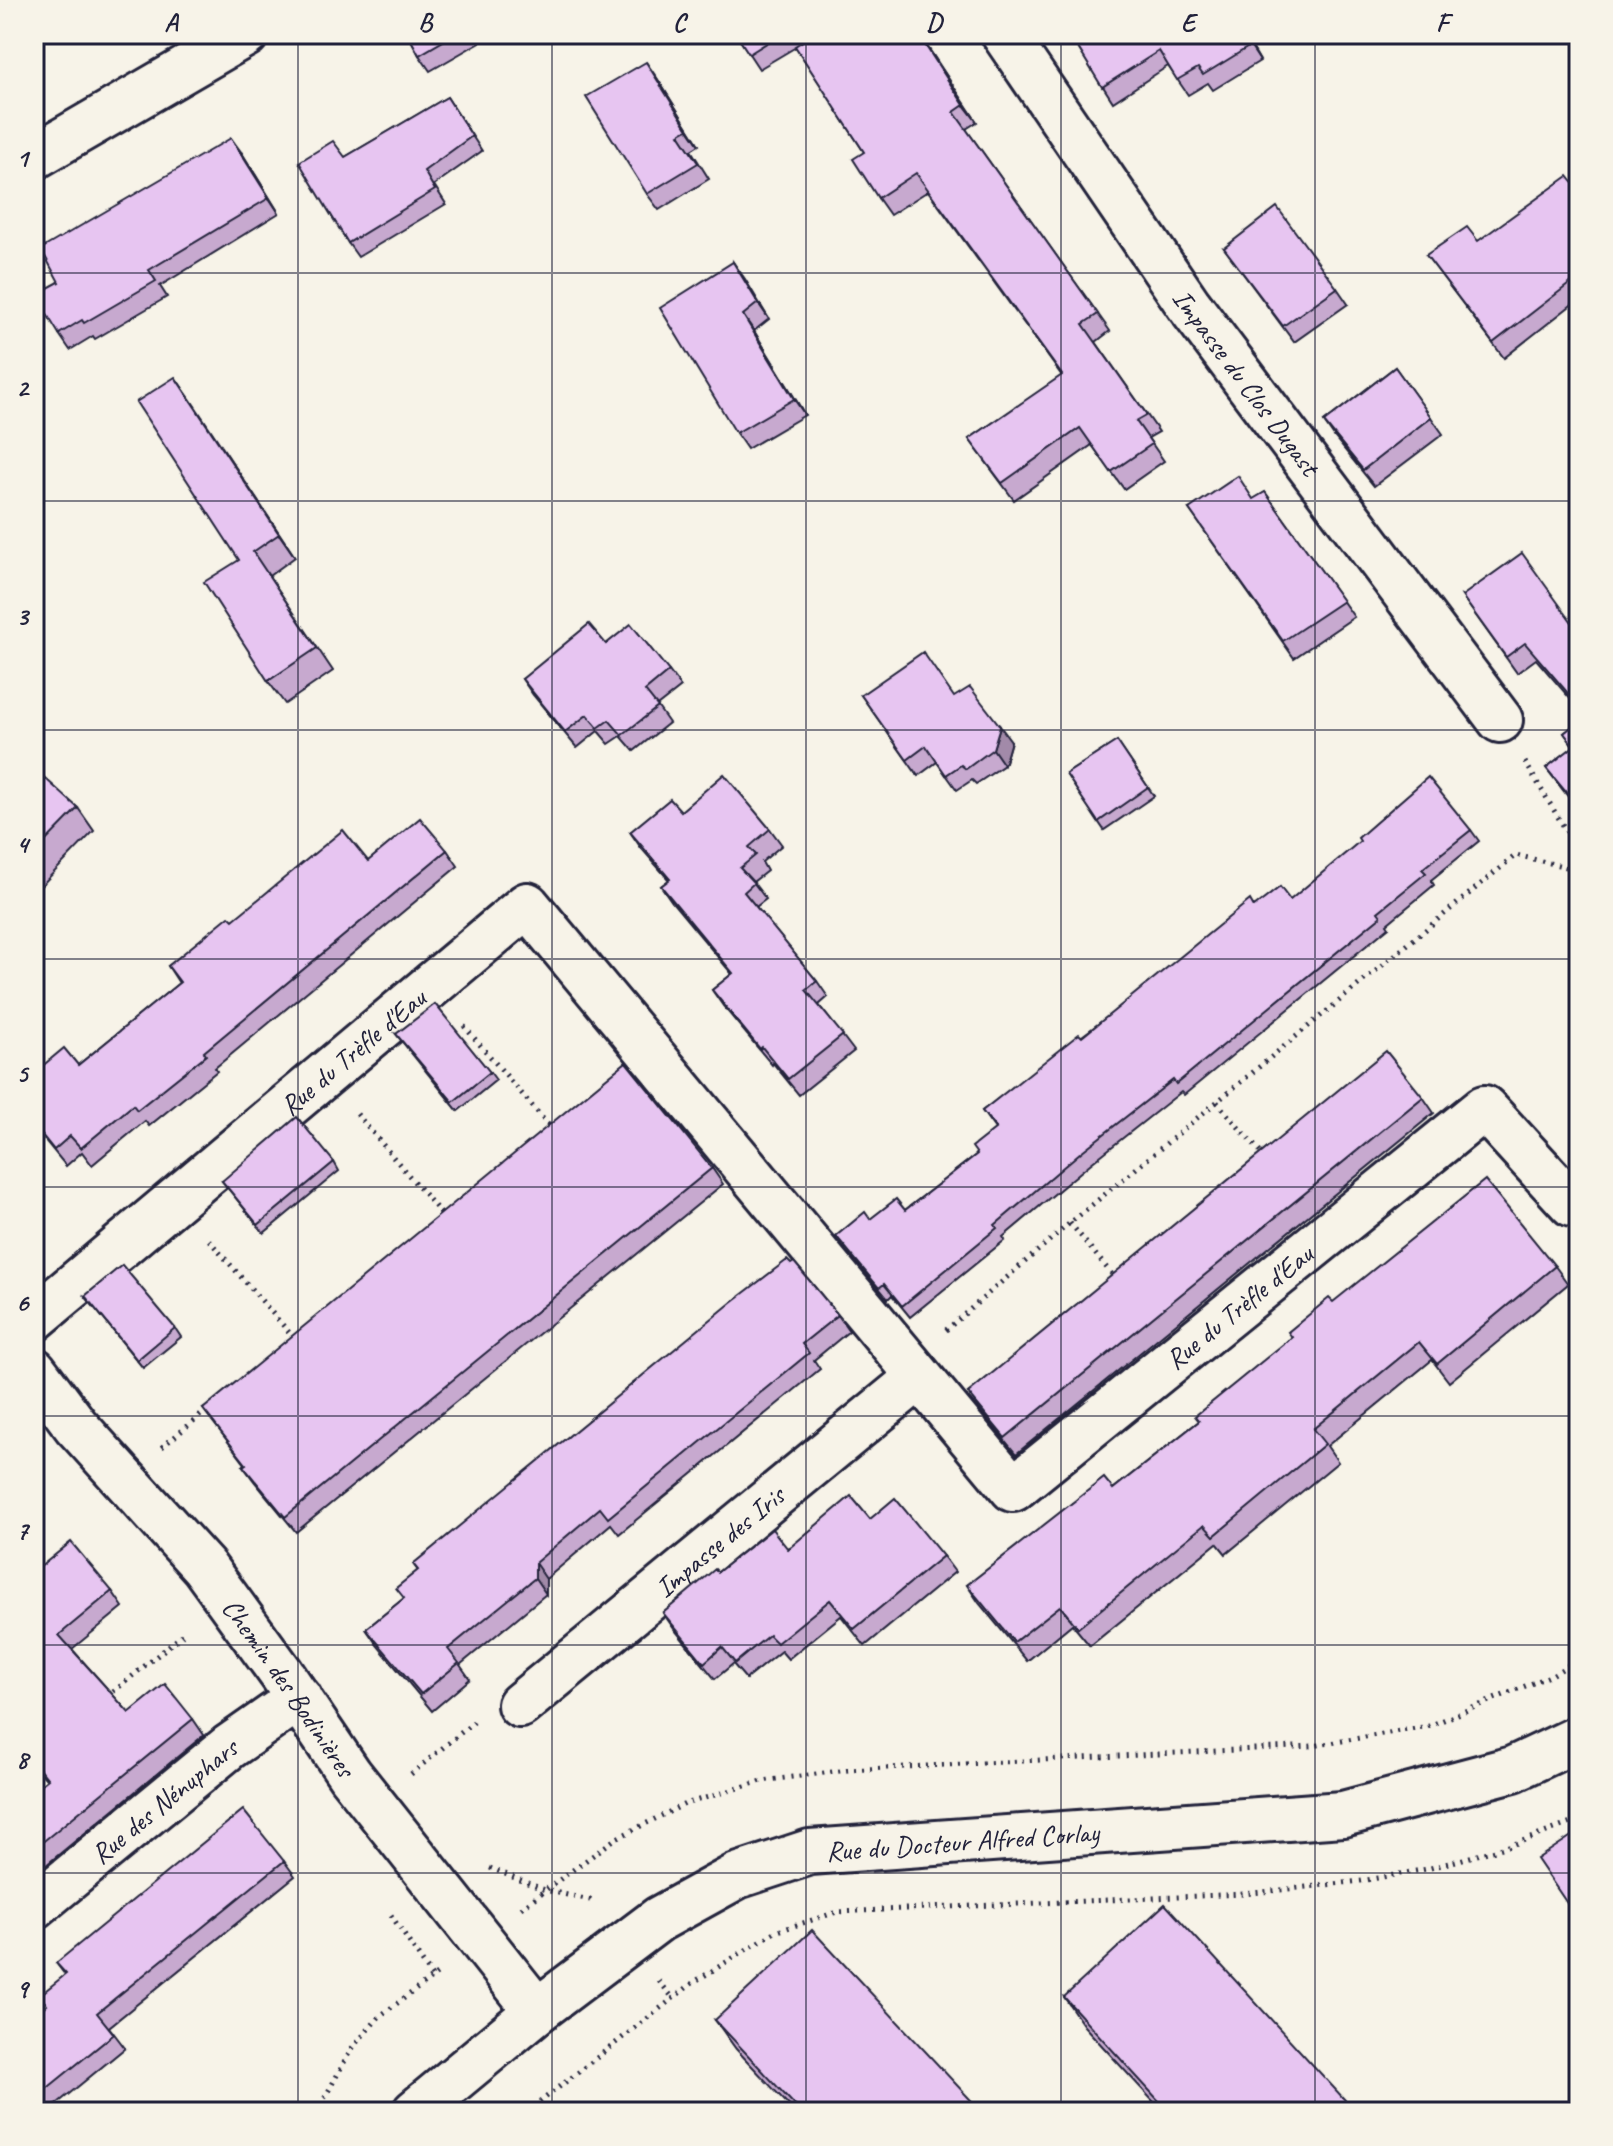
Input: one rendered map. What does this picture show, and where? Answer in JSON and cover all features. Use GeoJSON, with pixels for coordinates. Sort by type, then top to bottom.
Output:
{"type":"FeatureCollection","features":[{"type":"Feature","properties":{"kind":"street"},"geometry":{"type":"LineString","coordinates":[[34,157],[246,34]]}},
{"type":"Feature","properties":{"kind":"street","name":"Impasse du Clos Dugast"},"geometry":{"type":"LineString","coordinates":[[1004,34],[1188,304],[1500,720]]}},
{"type":"Feature","properties":{"kind":"street","name":"Rue du Trèfle d'Eau"},"geometry":{"type":"LineString","coordinates":[[34,1319],[527,905],[1013,1489],[1484,1108],[1572,1204],[1579,1198]]}},
{"type":"Feature","properties":{"kind":"street","name":"Chemin des Bodinières"},"geometry":{"type":"LineString","coordinates":[[34,1370],[76,1426],[204,1567],[299,1698],[350,1775],[537,2011]]}},
{"type":"Feature","properties":{"kind":"street","name":"Impasse des Iris"},"geometry":{"type":"LineString","coordinates":[[520,1705],[914,1370]]}},
{"type":"Feature","properties":{"kind":"street","name":"Rue des Nénuphars"},"geometry":{"type":"LineString","coordinates":[[34,1907],[229,1747],[299,1698]]}},
{"type":"Feature","properties":{"kind":"street","name":"Rue du Docteur Alfred Corlay"},"geometry":{"type":"LineString","coordinates":[[415,2112],[537,2011],[659,1919],[737,1876],[810,1852],[1343,1814],[1513,1769],[1579,1738]]}},
{"type":"Feature","properties":{"kind":"path"},"geometry":{"type":"LineString","coordinates":[[1500,720],[1579,852]]}},
{"type":"Feature","properties":{"kind":"path"},"geometry":{"type":"LineString","coordinates":[[914,1370],[1070,1223],[1516,855],[1579,870]]}},
{"type":"Feature","properties":{"kind":"path"},"geometry":{"type":"LineString","coordinates":[[431,986],[552,1129]]}},
{"type":"Feature","properties":{"kind":"path"},"geometry":{"type":"LineString","coordinates":[[324,1075],[444,1217]]}},
{"type":"Feature","properties":{"kind":"path"},"geometry":{"type":"LineString","coordinates":[[1217,1102],[1268,1161]]}},
{"type":"Feature","properties":{"kind":"path"},"geometry":{"type":"LineString","coordinates":[[540,1139],[564,1119]]}},
{"type":"Feature","properties":{"kind":"path"},"geometry":{"type":"LineString","coordinates":[[175,1199],[294,1339],[306,1330]]}},
{"type":"Feature","properties":{"kind":"path"},"geometry":{"type":"LineString","coordinates":[[432,1226],[456,1207]]}},
{"type":"Feature","properties":{"kind":"path"},"geometry":{"type":"LineString","coordinates":[[1070,1223],[1119,1283]]}},
{"type":"Feature","properties":{"kind":"path"},"geometry":{"type":"LineString","coordinates":[[155,1453],[213,1405]]}},
{"type":"Feature","properties":{"kind":"path"},"geometry":{"type":"LineString","coordinates":[[102,1701],[187,1631]]}},
{"type":"Feature","properties":{"kind":"path"},"geometry":{"type":"LineString","coordinates":[[408,1777],[504,1697],[520,1705]]}},
{"type":"Feature","properties":{"kind":"path"},"geometry":{"type":"LineString","coordinates":[[527,2112],[694,1982],[775,1932],[837,1912],[1244,1894],[1361,1881],[1427,1869],[1506,1847],[1579,1820]]}},
{"type":"Feature","properties":{"kind":"building"},"geometry":{"type":"Polygon","coordinates":[[[408,34],[455,34],[419,55],[408,34]]]}},
{"type":"Feature","properties":{"kind":"building"},"geometry":{"type":"Polygon","coordinates":[[[736,34],[781,34],[749,54],[736,34]]]}},
{"type":"Feature","properties":{"kind":"building"},"geometry":{"type":"Polygon","coordinates":[[[814,34],[918,34],[964,105],[954,112],[1098,314],[1083,324],[1147,415],[1136,421],[1152,444],[1111,472],[1080,428],[1002,483],[969,439],[1062,375],[916,173],[878,198],[853,159],[864,152],[795,46],[814,34]]]}},
{"type":"Feature","properties":{"kind":"building"},"geometry":{"type":"Polygon","coordinates":[[[1078,34],[1242,34],[1250,46],[1203,75],[1198,68],[1177,80],[1159,51],[1102,87],[1072,38],[1078,34]]]}},
{"type":"Feature","properties":{"kind":"building"},"geometry":{"type":"Polygon","coordinates":[[[646,62],[688,129],[679,134],[698,163],[647,194],[586,97],[646,62]]]}},
{"type":"Feature","properties":{"kind":"building"},"geometry":{"type":"Polygon","coordinates":[[[447,97],[472,136],[424,171],[435,190],[348,243],[299,162],[333,141],[345,157],[447,97]]]}},
{"type":"Feature","properties":{"kind":"building"},"geometry":{"type":"Polygon","coordinates":[[[231,138],[269,198],[149,270],[156,281],[59,334],[35,295],[59,282],[41,249],[231,138]]]}},
{"type":"Feature","properties":{"kind":"building"},"geometry":{"type":"Polygon","coordinates":[[[1568,176],[1579,190],[1579,288],[1573,281],[1493,343],[1426,255],[1467,227],[1478,241],[1568,176]]]}},
{"type":"Feature","properties":{"kind":"building"},"geometry":{"type":"Polygon","coordinates":[[[1277,207],[1337,288],[1283,326],[1224,248],[1277,207]]]}},
{"type":"Feature","properties":{"kind":"building"},"geometry":{"type":"Polygon","coordinates":[[[733,262],[758,303],[743,315],[794,399],[736,433],[660,308],[733,262]]]}},
{"type":"Feature","properties":{"kind":"building"},"geometry":{"type":"Polygon","coordinates":[[[1395,367],[1431,417],[1363,470],[1324,422],[1395,367]]]}},
{"type":"Feature","properties":{"kind":"building"},"geometry":{"type":"Polygon","coordinates":[[[175,377],[279,534],[253,552],[317,648],[268,681],[204,582],[239,560],[136,402],[175,377]]]}},
{"type":"Feature","properties":{"kind":"building"},"geometry":{"type":"Polygon","coordinates":[[[1238,476],[1253,499],[1265,492],[1343,601],[1283,641],[1189,509],[1238,476]]]}},
{"type":"Feature","properties":{"kind":"building"},"geometry":{"type":"Polygon","coordinates":[[[1522,553],[1579,632],[1579,706],[1525,643],[1506,657],[1462,596],[1522,553]]]}},
{"type":"Feature","properties":{"kind":"building"},"geometry":{"type":"Polygon","coordinates":[[[589,624],[606,644],[631,624],[669,671],[645,691],[658,707],[622,735],[609,720],[598,728],[587,715],[565,732],[522,679],[589,624]]]}},
{"type":"Feature","properties":{"kind":"building"},"geometry":{"type":"Polygon","coordinates":[[[923,652],[954,697],[970,687],[1000,726],[993,749],[966,769],[961,765],[946,775],[926,746],[907,760],[861,695],[923,652]]]}},
{"type":"Feature","properties":{"kind":"building"},"geometry":{"type":"Polygon","coordinates":[[[1579,721],[1579,808],[1546,768],[1574,746],[1564,733],[1579,721]]]}},
{"type":"Feature","properties":{"kind":"building"},"geometry":{"type":"Polygon","coordinates":[[[1117,741],[1148,787],[1098,822],[1066,774],[1117,741]]]}},
{"type":"Feature","properties":{"kind":"building"},"geometry":{"type":"Polygon","coordinates":[[[36,770],[78,808],[34,853],[34,772],[36,770]]]}},
{"type":"Feature","properties":{"kind":"building"},"geometry":{"type":"Polygon","coordinates":[[[724,774],[770,829],[749,847],[756,855],[740,868],[754,883],[744,892],[817,981],[806,990],[843,1035],[788,1079],[712,990],[733,973],[661,886],[670,879],[630,832],[670,799],[681,811],[724,774]]]}},
{"type":"Feature","properties":{"kind":"building"},"geometry":{"type":"Polygon","coordinates":[[[1428,777],[1471,830],[1422,869],[1426,873],[1378,912],[1381,916],[1176,1084],[1173,1080],[1081,1152],[995,1225],[997,1228],[902,1306],[884,1284],[879,1288],[836,1236],[865,1212],[870,1219],[896,1199],[905,1210],[977,1154],[972,1147],[996,1128],[982,1111],[1079,1034],[1082,1037],[1250,900],[1254,907],[1280,887],[1290,900],[1360,841],[1358,838],[1428,777]]]}},
{"type":"Feature","properties":{"kind":"building"},"geometry":{"type":"Polygon","coordinates":[[[420,818],[447,850],[137,1110],[133,1105],[81,1148],[70,1136],[54,1150],[34,1125],[34,1073],[64,1048],[78,1065],[180,982],[168,966],[229,916],[233,920],[343,830],[368,861],[420,818]]]}},
{"type":"Feature","properties":{"kind":"building"},"geometry":{"type":"Polygon","coordinates":[[[435,1004],[490,1072],[453,1102],[396,1034],[435,1004]]]}},
{"type":"Feature","properties":{"kind":"building"},"geometry":{"type":"Polygon","coordinates":[[[1386,1051],[1423,1097],[1005,1438],[968,1393],[1386,1051]]]}},
{"type":"Feature","properties":{"kind":"building"},"geometry":{"type":"Polygon","coordinates":[[[626,1062],[712,1168],[285,1517],[243,1466],[246,1464],[203,1409],[626,1062]]]}},
{"type":"Feature","properties":{"kind":"building"},"geometry":{"type":"Polygon","coordinates":[[[297,1117],[334,1162],[258,1225],[222,1181],[297,1117]]]}},
{"type":"Feature","properties":{"kind":"building"},"geometry":{"type":"Polygon","coordinates":[[[1485,1180],[1555,1266],[1437,1364],[1419,1342],[1313,1429],[1325,1444],[1214,1536],[1204,1525],[1078,1628],[1060,1606],[1014,1642],[967,1585],[1104,1478],[1113,1489],[1199,1421],[1195,1416],[1292,1337],[1288,1332],[1329,1298],[1333,1302],[1485,1180]]]}},
{"type":"Feature","properties":{"kind":"building"},"geometry":{"type":"Polygon","coordinates":[[[787,1260],[791,1264],[794,1262],[838,1315],[802,1344],[809,1353],[608,1518],[600,1508],[535,1563],[535,1578],[448,1649],[459,1663],[421,1694],[366,1629],[404,1598],[396,1588],[418,1570],[413,1564],[787,1260]]]}},
{"type":"Feature","properties":{"kind":"building"},"geometry":{"type":"Polygon","coordinates":[[[122,1265],[175,1328],[137,1360],[85,1296],[122,1265]]]}},
{"type":"Feature","properties":{"kind":"building"},"geometry":{"type":"Polygon","coordinates":[[[1579,1274],[1579,1295],[1569,1282],[1579,1274]]]}},
{"type":"Feature","properties":{"kind":"building"},"geometry":{"type":"Polygon","coordinates":[[[851,1496],[870,1519],[895,1498],[943,1556],[854,1629],[830,1600],[777,1643],[769,1635],[735,1663],[722,1647],[704,1663],[663,1613],[715,1569],[718,1572],[772,1529],[788,1549],[851,1496]]]}},
{"type":"Feature","properties":{"kind":"building"},"geometry":{"type":"Polygon","coordinates":[[[71,1542],[112,1591],[59,1635],[129,1713],[165,1684],[193,1719],[34,1849],[34,1790],[48,1779],[34,1762],[34,1572],[71,1542]]]}},
{"type":"Feature","properties":{"kind":"building"},"geometry":{"type":"Polygon","coordinates":[[[243,1810],[284,1861],[97,2013],[114,2034],[34,2099],[34,2015],[47,2005],[40,1995],[66,1974],[56,1963],[243,1810]]]}},
{"type":"Feature","properties":{"kind":"building"},"geometry":{"type":"Polygon","coordinates":[[[1579,1831],[1579,1921],[1537,1859],[1579,1831]]]}},
{"type":"Feature","properties":{"kind":"building"},"geometry":{"type":"Polygon","coordinates":[[[1165,1904],[1356,2112],[1169,2112],[1064,1997],[1165,1904]]]}},
{"type":"Feature","properties":{"kind":"building"},"geometry":{"type":"Polygon","coordinates":[[[812,1930],[982,2112],[801,2112],[715,2020],[812,1930]]]}}]}
